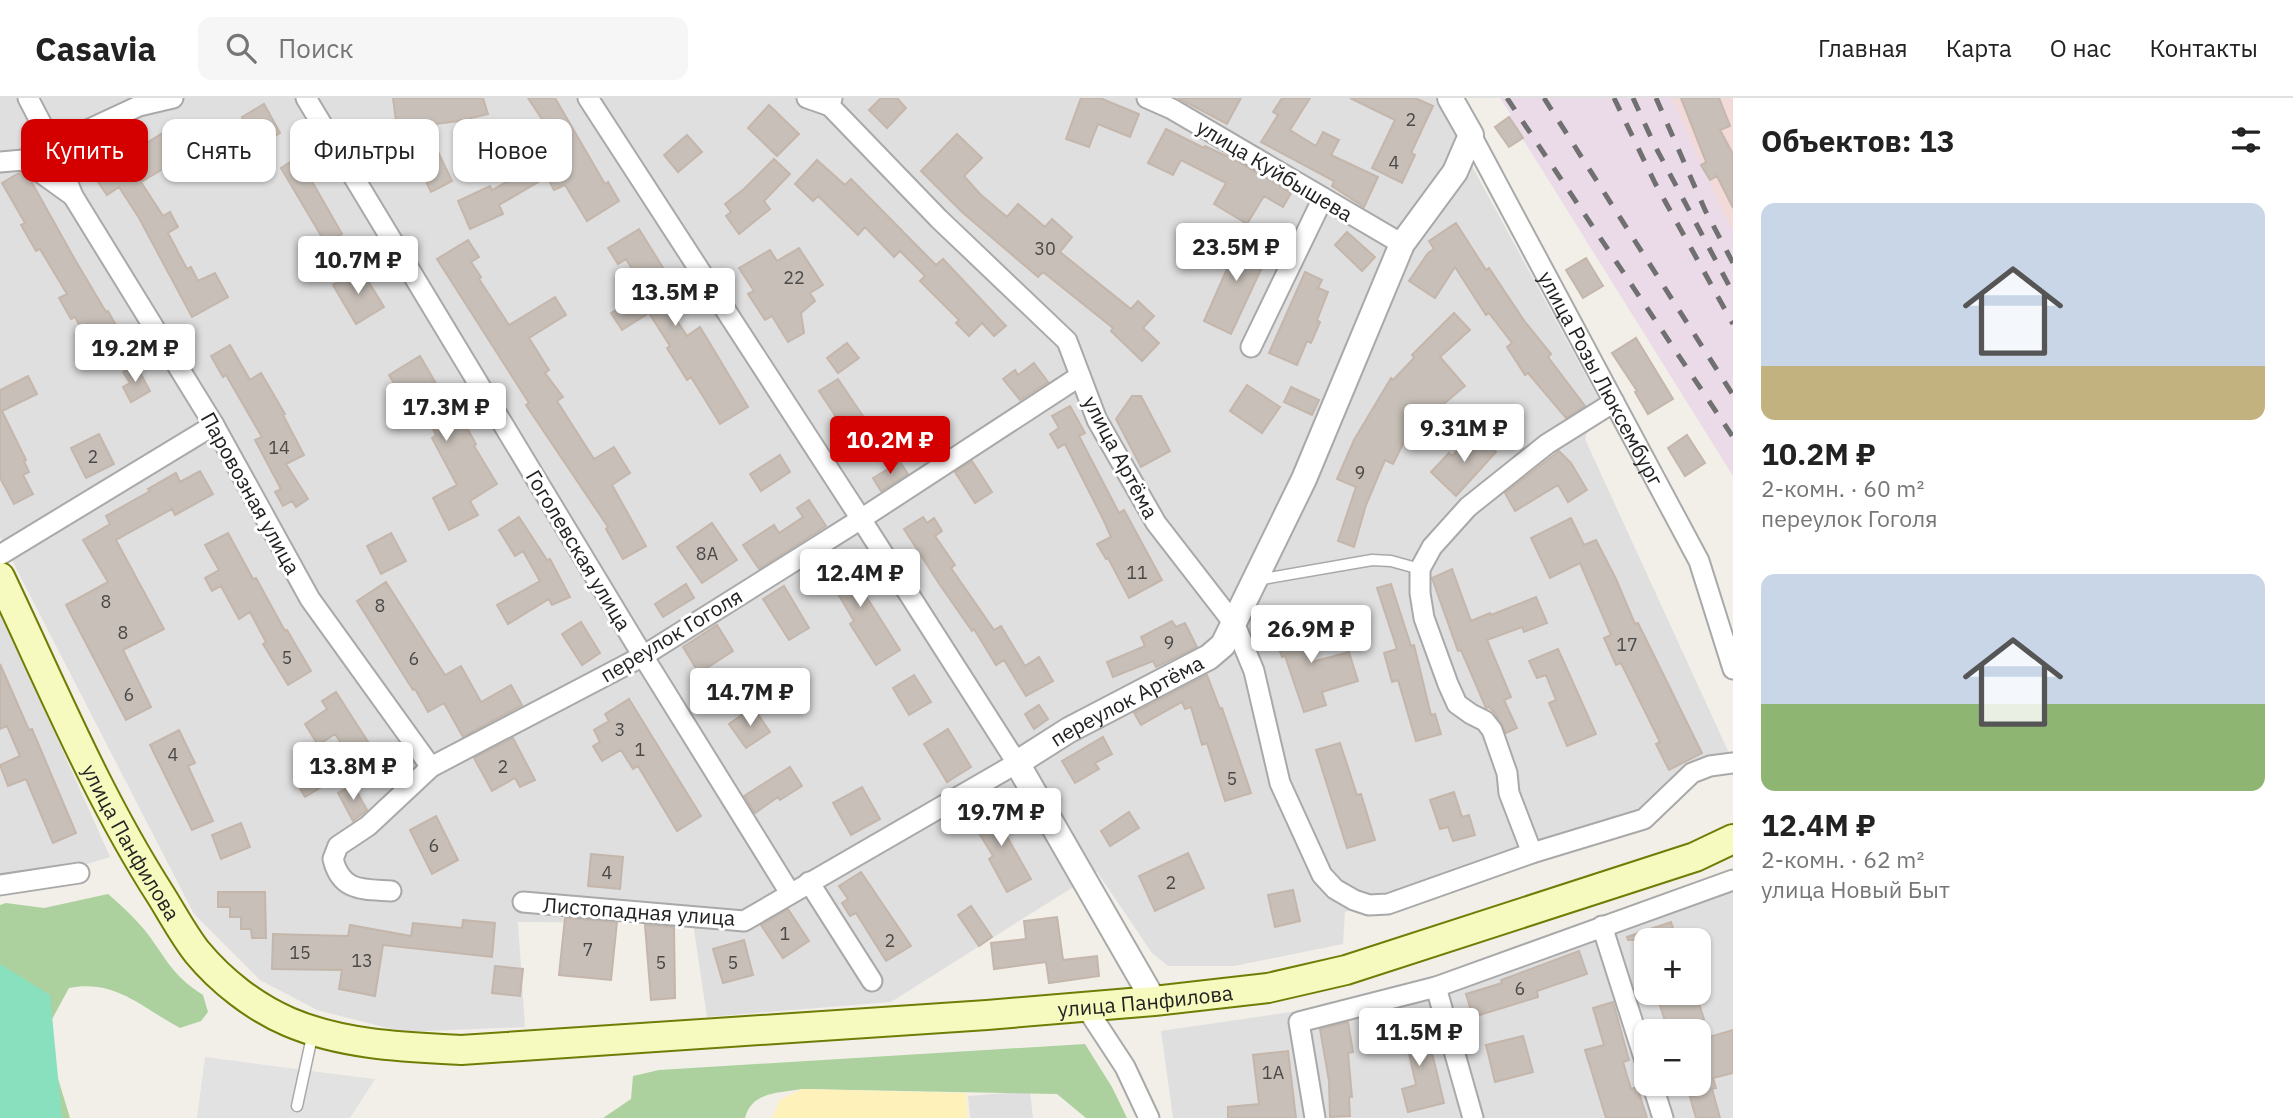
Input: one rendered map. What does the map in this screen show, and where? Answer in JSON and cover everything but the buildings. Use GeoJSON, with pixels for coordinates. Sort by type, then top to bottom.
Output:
{"type":"FeatureCollection","features":[{"type":"Feature","properties":{"kind":"main road","name":"улица Панфилова"},"geometry":{"type":"LineString","coordinates":[[0,577],[110,809],[197,951],[223,979],[250,1001],[288,1022],[325,1034],[402,1047],[461,1050],[831,1026],[1154,1001],[1268,988],[1346,970],[1695,858],[1732,840]]}},
{"type":"Feature","properties":{"kind":"street","name":"Паровозная улица"},"geometry":{"type":"LineString","coordinates":[[27,98],[38,119]]}},
{"type":"Feature","properties":{"kind":"street"},"geometry":{"type":"LineString","coordinates":[[116,98],[139,106]]}},
{"type":"Feature","properties":{"kind":"street"},"geometry":{"type":"LineString","coordinates":[[111,119],[139,106],[173,98]]}},
{"type":"Feature","properties":{"kind":"street","name":"Гоголевская улица"},"geometry":{"type":"LineString","coordinates":[[306,98],[643,656],[790,893]]}},
{"type":"Feature","properties":{"kind":"street"},"geometry":{"type":"LineString","coordinates":[[587,98],[1017,763],[1154,1001]]}},
{"type":"Feature","properties":{"kind":"street"},"geometry":{"type":"LineString","coordinates":[[807,98],[831,102]]}},
{"type":"Feature","properties":{"kind":"street","name":"улица Куйбышева"},"geometry":{"type":"LineString","coordinates":[[1147,98],[1172,109],[1402,244]]}},
{"type":"Feature","properties":{"kind":"street","name":"улица Розы Люксембург"},"geometry":{"type":"LineString","coordinates":[[1450,98],[1699,561],[1733,669]]}},
{"type":"Feature","properties":{"kind":"street","name":"улица Артёма"},"geometry":{"type":"LineString","coordinates":[[831,102],[939,219],[1067,341],[1097,419],[1156,523],[1235,625],[1254,671],[1280,783],[1322,875],[1335,889],[1369,905],[1388,904],[1532,853]]}},
{"type":"Feature","properties":{"kind":"street","name":"переулок Артёма"},"geometry":{"type":"LineString","coordinates":[[790,893],[1017,763],[1069,730],[1209,657],[1223,645],[1304,479],[1402,244],[1455,172],[1471,135]]}},
{"type":"Feature","properties":{"kind":"street"},"geometry":{"type":"LineString","coordinates":[[0,162],[21,160]]}},
{"type":"Feature","properties":{"kind":"street"},"geometry":{"type":"LineString","coordinates":[[54,182],[74,196]]}},
{"type":"Feature","properties":{"kind":"street","name":"Паровозная улица"},"geometry":{"type":"LineString","coordinates":[[68,182],[74,196],[214,425],[310,599],[431,766]]}},
{"type":"Feature","properties":{"kind":"street"},"geometry":{"type":"LineString","coordinates":[[1251,347],[1323,198]]}},
{"type":"Feature","properties":{"kind":"street","name":"переулок Гоголя"},"geometry":{"type":"LineString","coordinates":[[391,891],[347,885],[340,877],[333,859],[338,846],[368,826],[431,766],[643,656],[861,519],[1080,376]]}},
{"type":"Feature","properties":{"kind":"street"},"geometry":{"type":"LineString","coordinates":[[1615,402],[1546,444],[1468,507],[1432,547],[1420,569],[1424,618],[1457,704],[1471,715],[1485,721],[1492,730],[1507,773],[1509,793],[1532,853],[1644,819],[1692,773],[1710,766],[1733,763]]}},
{"type":"Feature","properties":{"kind":"street"},"geometry":{"type":"LineString","coordinates":[[0,555],[214,425]]}},
{"type":"Feature","properties":{"kind":"street"},"geometry":{"type":"LineString","coordinates":[[0,885],[79,873]]}},
{"type":"Feature","properties":{"kind":"street"},"geometry":{"type":"LineString","coordinates":[[1315,1118],[1299,1022],[1436,987],[1733,880]]}},
{"type":"Feature","properties":{"kind":"street"},"geometry":{"type":"LineString","coordinates":[[809,882],[872,981]]}},
{"type":"Feature","properties":{"kind":"street","name":"Листопадная улица"},"geometry":{"type":"LineString","coordinates":[[523,902],[744,921],[790,893]]}},
{"type":"Feature","properties":{"kind":"street"},"geometry":{"type":"LineString","coordinates":[[1602,926],[1634,1026]]}},
{"type":"Feature","properties":{"kind":"street"},"geometry":{"type":"LineString","coordinates":[[1436,987],[1473,1118]]}},
{"type":"Feature","properties":{"kind":"street"},"geometry":{"type":"LineString","coordinates":[[1085,1006],[1125,1067],[1149,1118]]}},
{"type":"Feature","properties":{"kind":"street"},"geometry":{"type":"LineString","coordinates":[[1656,1096],[1663,1118]]}},
{"type":"Feature","properties":{"kind":"lane"},"geometry":{"type":"LineString","coordinates":[[1256,580],[1372,560],[1391,561],[1420,569]]}},
{"type":"Feature","properties":{"kind":"lane"},"geometry":{"type":"LineString","coordinates":[[297,1106],[325,1034]]}},
{"type":"Feature","properties":{"kind":"shaded area"},"geometry":{"type":"Polygon","coordinates":[[[0,98],[1435,98],[1598,398],[1585,439],[1729,753],[1635,815],[1345,912],[1343,944],[1234,966],[1168,966],[1152,953],[1097,872],[891,1002],[707,1017],[693,923],[518,922],[525,1027],[403,1032],[317,1010],[260,980],[194,914],[0,537],[0,98]]]}},
{"type":"Feature","properties":{"kind":"shaded area"},"geometry":{"type":"Polygon","coordinates":[[[1500,98],[1672,98],[1733,231],[1733,476],[1509,117],[1511,115],[1500,98]]]}},
{"type":"Feature","properties":{"kind":"shaded area"},"geometry":{"type":"Polygon","coordinates":[[[1672,98],[1733,98],[1733,231],[1717,201],[1672,98]]]}},
{"type":"Feature","properties":{"kind":"shaded area"},"geometry":{"type":"Polygon","coordinates":[[[0,610],[110,857],[57,873],[0,877],[0,610]]]}},
{"type":"Feature","properties":{"kind":"shaded area"},"geometry":{"type":"Polygon","coordinates":[[[1733,874],[1733,1118],[1173,1118],[1161,1031],[1298,1011],[1433,976],[1733,874]]]}},
{"type":"Feature","properties":{"kind":"shaded area"},"geometry":{"type":"Polygon","coordinates":[[[205,1057],[375,1079],[350,1118],[197,1118],[205,1057]]]}},
{"type":"Feature","properties":{"kind":"shaded area"},"geometry":{"type":"Polygon","coordinates":[[[1030,1091],[1033,1118],[970,1118],[968,1096],[1030,1091]]]}},
{"type":"Feature","properties":{"kind":"green space"},"geometry":{"type":"Polygon","coordinates":[[[108,894],[143,928],[177,974],[203,995],[208,1012],[201,1021],[180,1028],[115,991],[86,986],[69,988],[50,1023],[56,1072],[70,1118],[19,1118],[0,992],[0,905],[6,903],[44,908],[108,894]]]}},
{"type":"Feature","properties":{"kind":"green space"},"geometry":{"type":"Polygon","coordinates":[[[0,964],[50,995],[62,1118],[0,1118],[0,964]]]}},
{"type":"Feature","properties":{"kind":"green space"},"geometry":{"type":"Polygon","coordinates":[[[1085,1044],[1112,1087],[1127,1118],[1086,1118],[1057,1094],[802,1089],[760,1098],[749,1109],[745,1118],[603,1118],[631,1099],[633,1076],[659,1070],[1085,1044]]]}},
{"type":"Feature","properties":{"kind":"sand"},"geometry":{"type":"Polygon","coordinates":[[[802,1089],[966,1093],[968,1118],[772,1118],[780,1100],[802,1089]]]}},
{"type":"Feature","properties":{"kind":"railway"},"geometry":{"type":"LineString","coordinates":[[1507,98],[1733,437]]}},
{"type":"Feature","properties":{"kind":"railway"},"geometry":{"type":"LineString","coordinates":[[1544,98],[1733,395]]}},
{"type":"Feature","properties":{"kind":"railway"},"geometry":{"type":"LineString","coordinates":[[1614,98],[1655,183],[1733,324]]}},
{"type":"Feature","properties":{"kind":"railway"},"geometry":{"type":"LineString","coordinates":[[1633,98],[1655,146],[1733,293]]}},
{"type":"Feature","properties":{"kind":"railway"},"geometry":{"type":"LineString","coordinates":[[1656,98],[1705,210],[1733,263]]}}]}
